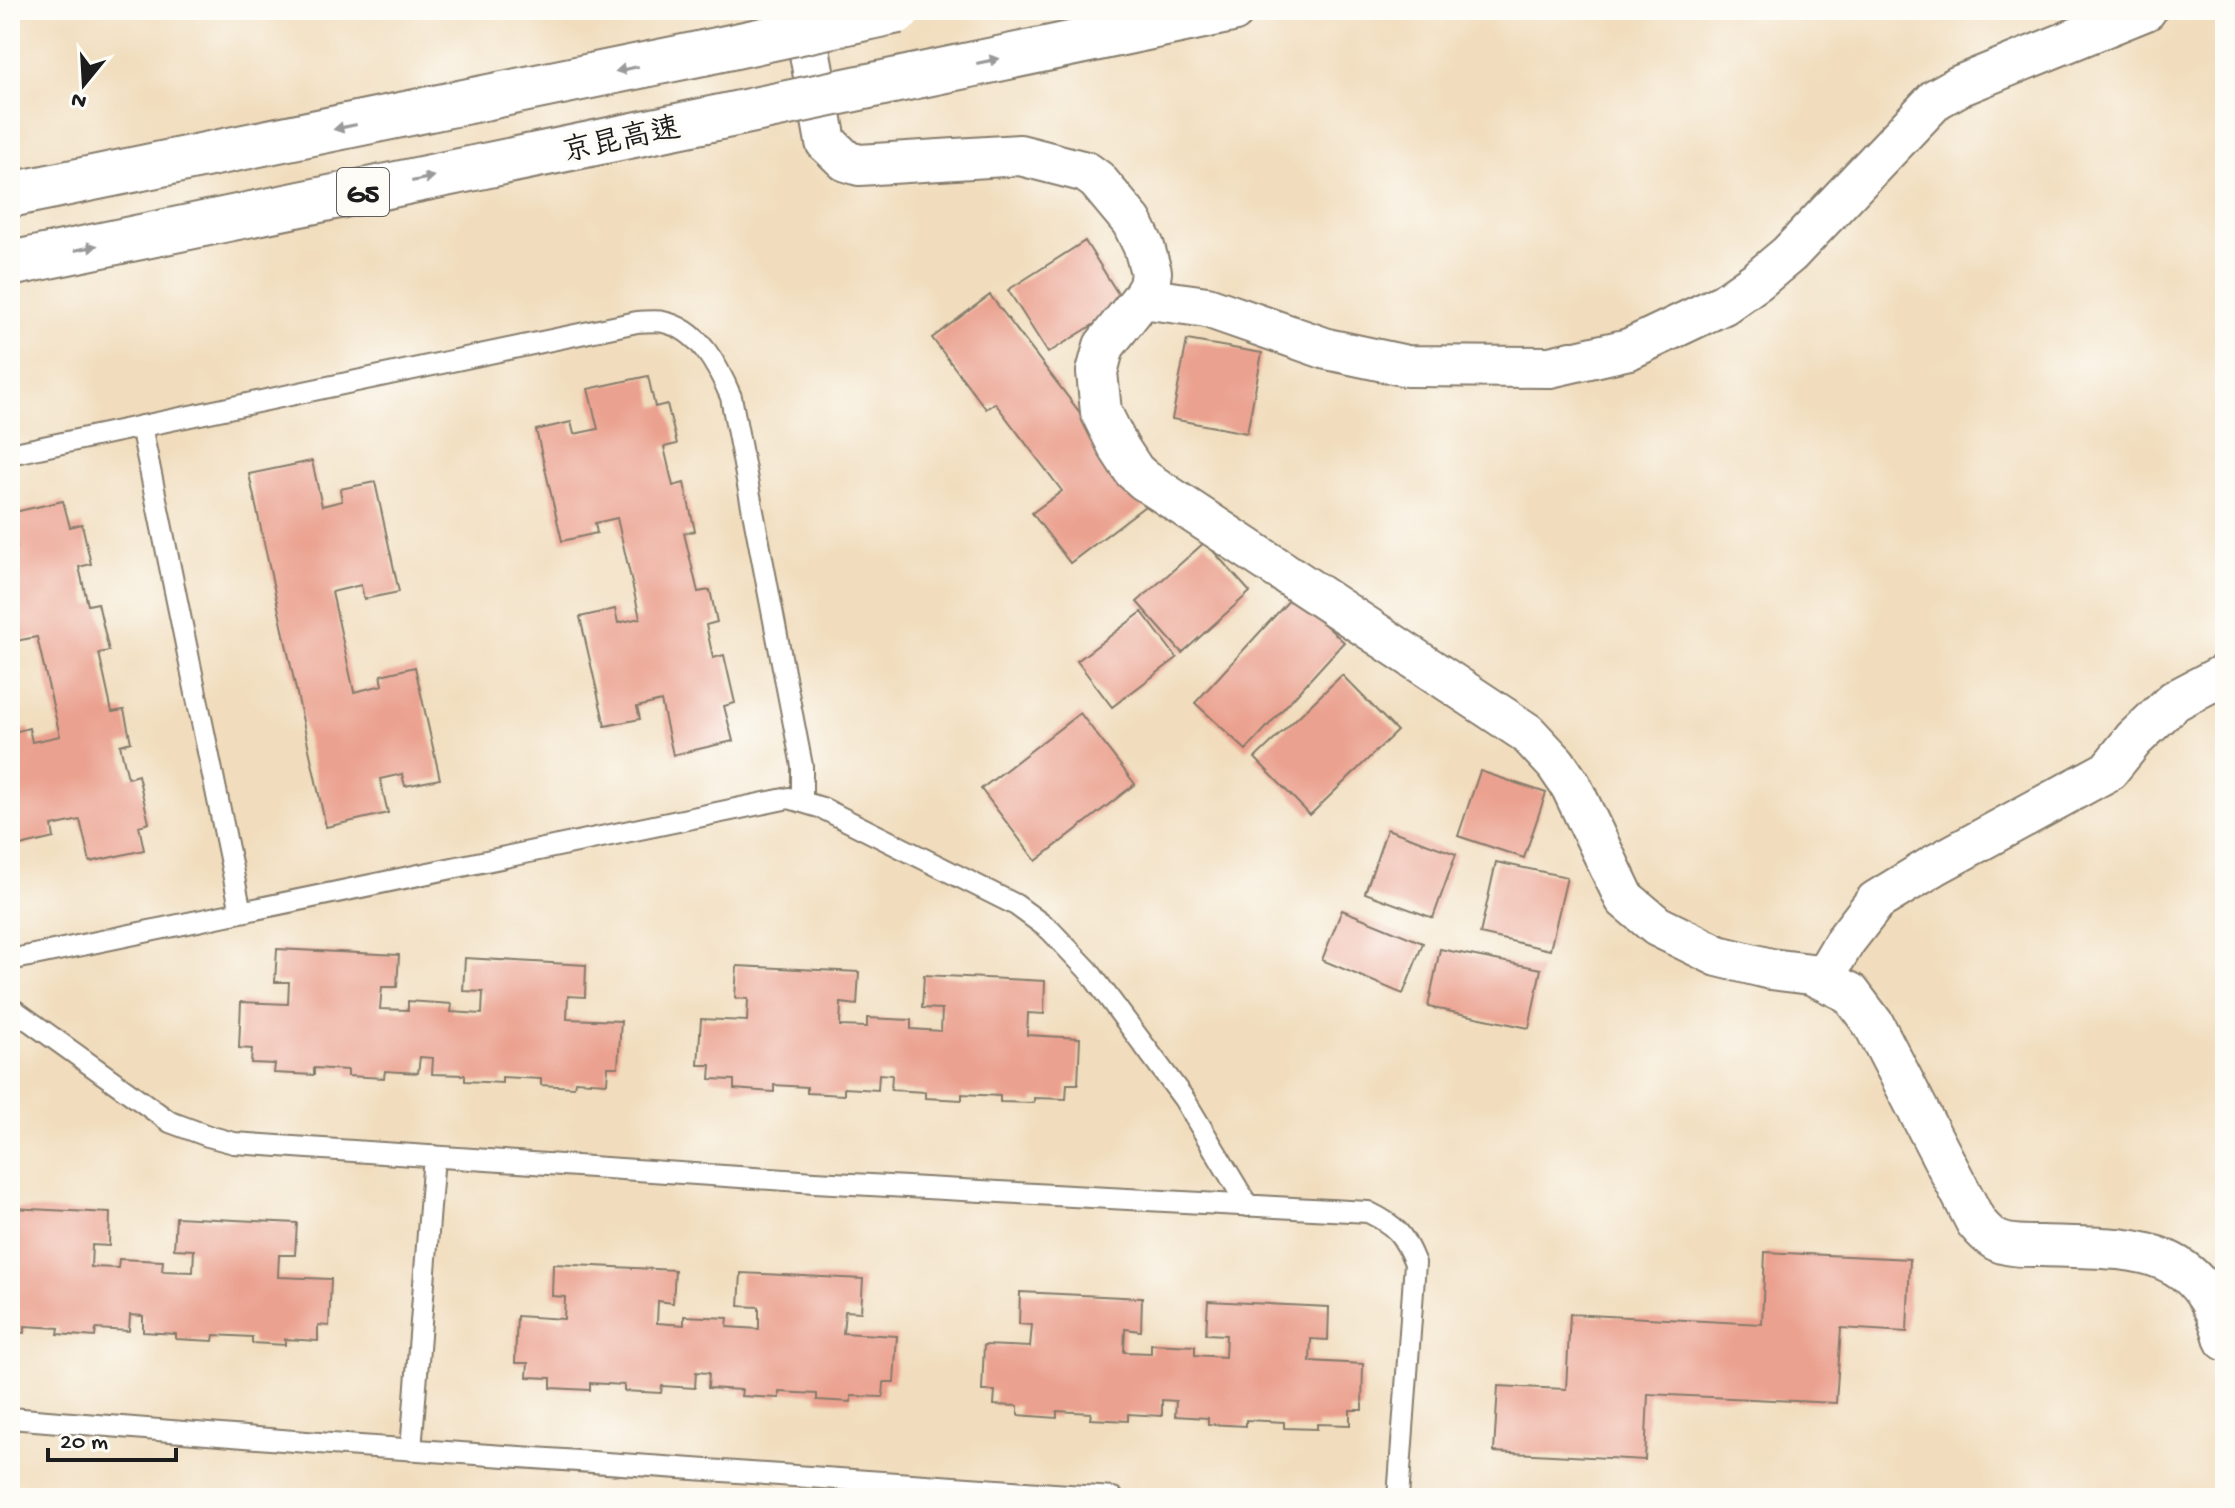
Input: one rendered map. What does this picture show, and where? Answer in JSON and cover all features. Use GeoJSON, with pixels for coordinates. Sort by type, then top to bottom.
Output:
{"type":"FeatureCollection","features":[{"type":"Feature","properties":{"kind":"highway","name":"京昆高速"},"geometry":{"type":"LineString","coordinates":[[10,264],[1232,10]]}},
{"type":"Feature","properties":{"kind":"highway","name":"G5"},"geometry":{"type":"LineString","coordinates":[[10,195],[901,11]]}},
{"type":"Feature","properties":{"kind":"street"},"geometry":{"type":"LineString","coordinates":[[802,10],[826,142],[846,161],[859,165],[1020,155],[1086,172],[1097,180],[1132,222],[1151,272],[1149,286],[1104,346],[1097,372],[1101,412],[1134,471],[1527,733],[1556,764],[1571,786],[1625,899],[1657,926],[1718,956],[1823,978],[1850,993],[1874,1025],[1976,1222],[1996,1241],[2022,1246],[2131,1249],[2170,1262],[2203,1286],[2217,1310],[2225,1340]]}},
{"type":"Feature","properties":{"kind":"street"},"geometry":{"type":"LineString","coordinates":[[1142,298],[1207,307],[1327,349],[1407,366],[1550,367],[1629,349],[1724,304],[1758,280],[1789,254],[1936,99],[1959,86],[2146,10]]}},
{"type":"Feature","properties":{"kind":"street"},"geometry":{"type":"LineString","coordinates":[[1823,978],[1845,941],[1876,901],[1935,865],[2108,771],[2134,739],[2174,701],[2225,674]]}},
{"type":"Feature","properties":{"kind":"lane"},"geometry":{"type":"LineString","coordinates":[[10,454],[637,322],[663,322],[687,333],[707,352],[731,397],[802,766],[802,802]]}},
{"type":"Feature","properties":{"kind":"lane"},"geometry":{"type":"LineString","coordinates":[[141,426],[241,912]]}},
{"type":"Feature","properties":{"kind":"lane"},"geometry":{"type":"LineString","coordinates":[[10,960],[789,798],[822,808],[1016,905],[1050,930],[1088,970],[1184,1099],[1248,1206]]}},
{"type":"Feature","properties":{"kind":"lane"},"geometry":{"type":"LineString","coordinates":[[12,1015],[170,1122],[234,1143],[831,1183],[1368,1212],[1390,1222],[1405,1238],[1415,1263],[1398,1498]]}},
{"type":"Feature","properties":{"kind":"lane"},"geometry":{"type":"LineString","coordinates":[[411,1450],[434,1156]]}},
{"type":"Feature","properties":{"kind":"lane"},"geometry":{"type":"LineString","coordinates":[[10,1418],[411,1450],[1113,1498]]}},
{"type":"Feature","properties":{"kind":"building"},"geometry":{"type":"Polygon","coordinates":[[[1085,241],[1125,305],[1048,353],[1008,290],[1085,241]]]}},
{"type":"Feature","properties":{"kind":"building"},"geometry":{"type":"Polygon","coordinates":[[[990,295],[1149,503],[1070,563],[1032,513],[1062,491],[995,403],[986,409],[932,338],[990,295]]]}},
{"type":"Feature","properties":{"kind":"building"},"geometry":{"type":"Polygon","coordinates":[[[1187,340],[1262,353],[1247,433],[1172,419],[1187,340]]]}},
{"type":"Feature","properties":{"kind":"building"},"geometry":{"type":"Polygon","coordinates":[[[648,376],[655,407],[667,404],[677,444],[664,447],[673,486],[684,483],[695,531],[684,533],[698,592],[710,590],[717,622],[706,625],[713,658],[724,655],[735,703],[724,706],[733,741],[673,755],[661,701],[637,707],[640,719],[605,726],[580,617],[615,609],[618,623],[640,618],[617,518],[595,523],[597,533],[562,541],[536,430],[571,422],[574,434],[598,429],[588,389],[648,376]]]}},
{"type":"Feature","properties":{"kind":"building"},"geometry":{"type":"Polygon","coordinates":[[[312,461],[322,506],[342,501],[340,489],[375,482],[399,592],[364,599],[361,585],[332,592],[354,692],[383,685],[381,675],[415,667],[440,779],[405,786],[402,774],[380,779],[388,813],[326,827],[249,474],[312,461]]]}},
{"type":"Feature","properties":{"kind":"building"},"geometry":{"type":"Polygon","coordinates":[[[63,501],[70,527],[82,524],[91,564],[79,567],[88,605],[98,603],[109,651],[99,653],[112,712],[124,710],[131,742],[120,745],[128,778],[138,775],[149,823],[139,826],[144,850],[90,862],[80,820],[52,826],[54,838],[20,846],[10,804],[10,733],[29,728],[32,742],[60,736],[37,637],[10,642],[10,549],[17,548],[10,513],[63,501]]]}},
{"type":"Feature","properties":{"kind":"building"},"geometry":{"type":"Polygon","coordinates":[[[1205,542],[1250,592],[1182,653],[1137,602],[1205,542]]]}},
{"type":"Feature","properties":{"kind":"building"},"geometry":{"type":"Polygon","coordinates":[[[1293,596],[1344,642],[1246,750],[1195,703],[1293,596]]]}},
{"type":"Feature","properties":{"kind":"building"},"geometry":{"type":"Polygon","coordinates":[[[1142,612],[1177,658],[1112,707],[1077,661],[1142,612]]]}},
{"type":"Feature","properties":{"kind":"building"},"geometry":{"type":"Polygon","coordinates":[[[1342,675],[1397,731],[1310,815],[1255,758],[1342,675]]]}},
{"type":"Feature","properties":{"kind":"building"},"geometry":{"type":"Polygon","coordinates":[[[1080,713],[1135,784],[1036,861],[981,789],[1080,713]]]}},
{"type":"Feature","properties":{"kind":"building"},"geometry":{"type":"Polygon","coordinates":[[[1480,771],[1546,793],[1524,858],[1458,836],[1480,771]]]}},
{"type":"Feature","properties":{"kind":"building"},"geometry":{"type":"Polygon","coordinates":[[[1387,829],[1456,854],[1433,918],[1365,893],[1387,829]]]}},
{"type":"Feature","properties":{"kind":"building"},"geometry":{"type":"Polygon","coordinates":[[[1496,862],[1567,877],[1550,950],[1480,934],[1496,862]]]}},
{"type":"Feature","properties":{"kind":"building"},"geometry":{"type":"Polygon","coordinates":[[[1342,910],[1423,943],[1403,994],[1322,960],[1342,910]]]}},
{"type":"Feature","properties":{"kind":"building"},"geometry":{"type":"Polygon","coordinates":[[[277,949],[399,955],[397,987],[382,987],[380,1009],[408,1010],[408,1001],[452,1004],[451,1012],[482,1014],[483,992],[463,991],[465,958],[586,965],[585,997],[568,996],[567,1019],[621,1021],[618,1067],[608,1067],[607,1083],[575,1081],[574,1087],[541,1085],[541,1079],[502,1077],[502,1083],[465,1081],[465,1075],[432,1074],[433,1058],[420,1057],[418,1073],[385,1071],[384,1078],[348,1076],[348,1070],[314,1068],[314,1075],[274,1073],[275,1064],[251,1063],[252,1049],[239,1048],[241,1002],[288,1004],[289,982],[275,982],[277,949]]]}},
{"type":"Feature","properties":{"kind":"building"},"geometry":{"type":"Polygon","coordinates":[[[1440,949],[1541,969],[1529,1028],[1428,1007],[1440,949]]]}},
{"type":"Feature","properties":{"kind":"building"},"geometry":{"type":"Polygon","coordinates":[[[737,966],[859,972],[857,1005],[841,1003],[840,1026],[867,1027],[867,1018],[911,1020],[911,1029],[941,1031],[942,1009],[922,1008],[924,975],[1045,981],[1044,1014],[1028,1013],[1027,1035],[1080,1038],[1078,1084],[1067,1084],[1066,1099],[1034,1098],[1034,1103],[1000,1102],[1000,1096],[962,1094],[962,1100],[925,1098],[925,1092],[891,1090],[892,1075],[879,1074],[878,1090],[844,1088],[844,1095],[807,1093],[807,1087],[774,1085],[774,1092],[734,1089],[734,1080],[710,1079],[711,1065],[698,1065],[701,1019],[747,1021],[748,999],[735,998],[737,966]]]}},
{"type":"Feature","properties":{"kind":"building"},"geometry":{"type":"Polygon","coordinates":[[[10,1208],[110,1213],[109,1246],[92,1245],[91,1267],[118,1268],[119,1259],[163,1261],[162,1271],[193,1272],[194,1250],[174,1249],[176,1217],[297,1223],[295,1255],[279,1255],[278,1277],[331,1279],[329,1326],[318,1325],[318,1341],[285,1339],[285,1345],[252,1343],[252,1337],[214,1335],[213,1341],[176,1339],[176,1334],[143,1332],[143,1316],[130,1315],[129,1331],[96,1329],[95,1337],[58,1334],[59,1328],[25,1326],[25,1333],[10,1332],[10,1208]]]}},
{"type":"Feature","properties":{"kind":"building"},"geometry":{"type":"Polygon","coordinates":[[[1765,1252],[1910,1259],[1907,1332],[1841,1328],[1836,1403],[1648,1394],[1645,1460],[1494,1452],[1498,1386],[1566,1389],[1570,1314],[1762,1324],[1765,1252]]]}},
{"type":"Feature","properties":{"kind":"building"},"geometry":{"type":"Polygon","coordinates":[[[553,1264],[675,1270],[673,1303],[658,1301],[657,1323],[684,1325],[684,1316],[728,1318],[727,1327],[759,1329],[759,1307],[739,1306],[741,1273],[863,1279],[861,1312],[845,1311],[843,1333],[897,1336],[894,1382],[884,1382],[883,1397],[851,1396],[851,1402],[817,1400],[817,1394],[779,1392],[779,1398],[741,1396],[742,1390],[708,1388],[709,1373],[696,1372],[695,1388],[662,1386],[661,1393],[624,1391],[624,1385],[590,1383],[590,1390],[551,1388],[551,1378],[527,1377],[528,1363],[515,1363],[517,1316],[564,1319],[565,1297],[552,1296],[553,1264]]]}},
{"type":"Feature","properties":{"kind":"building"},"geometry":{"type":"Polygon","coordinates":[[[1020,1292],[1142,1298],[1141,1331],[1125,1329],[1124,1352],[1151,1353],[1151,1344],[1195,1346],[1195,1355],[1225,1357],[1226,1335],[1206,1334],[1208,1301],[1329,1307],[1328,1340],[1311,1339],[1310,1361],[1363,1364],[1362,1410],[1350,1410],[1350,1425],[1317,1424],[1317,1429],[1284,1428],[1284,1422],[1246,1420],[1246,1426],[1208,1424],[1208,1418],[1175,1416],[1176,1401],[1162,1400],[1162,1416],[1128,1414],[1128,1421],[1090,1419],[1091,1413],[1057,1411],[1057,1418],[1018,1415],[1018,1406],[994,1405],[995,1391],[982,1391],[984,1345],[1030,1347],[1032,1325],[1019,1324],[1020,1292]]]}}]}
